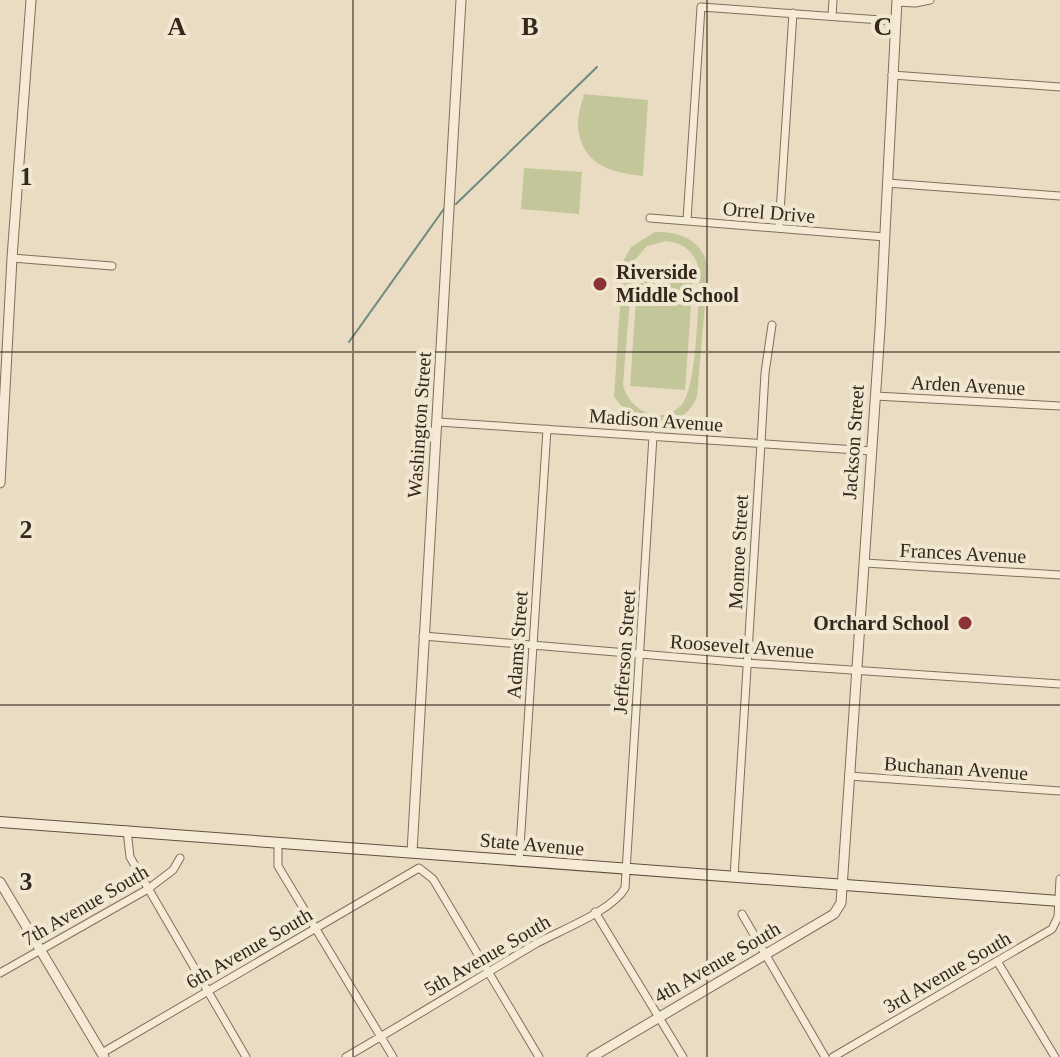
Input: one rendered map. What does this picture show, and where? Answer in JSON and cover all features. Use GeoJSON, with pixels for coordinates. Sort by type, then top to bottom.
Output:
{"type":"FeatureCollection","features":[{"type":"Feature","properties":{"kind":"main road","name":"State Avenue"},"geometry":{"type":"LineString","coordinates":[[0,822],[1060,901]]}},
{"type":"Feature","properties":{"kind":"street"},"geometry":{"type":"LineString","coordinates":[[0,483],[12,258],[31,0]]}},
{"type":"Feature","properties":{"kind":"street","name":"Washington Street"},"geometry":{"type":"LineString","coordinates":[[412,852],[461,0]]}},
{"type":"Feature","properties":{"kind":"street"},"geometry":{"type":"LineString","coordinates":[[739,9],[740,0]]}},
{"type":"Feature","properties":{"kind":"street"},"geometry":{"type":"LineString","coordinates":[[832,16],[833,0]]}},
{"type":"Feature","properties":{"kind":"street"},"geometry":{"type":"LineString","coordinates":[[897,1],[915,3],[930,0]]}},
{"type":"Feature","properties":{"kind":"street","name":"Jackson Street"},"geometry":{"type":"LineString","coordinates":[[843,887],[859,670],[897,1]]}},
{"type":"Feature","properties":{"kind":"street"},"geometry":{"type":"LineString","coordinates":[[687,220],[701,7],[895,21]]}},
{"type":"Feature","properties":{"kind":"street"},"geometry":{"type":"LineString","coordinates":[[779,228],[793,13]]}},
{"type":"Feature","properties":{"kind":"street"},"geometry":{"type":"LineString","coordinates":[[892,75],[1060,87]]}},
{"type":"Feature","properties":{"kind":"street"},"geometry":{"type":"LineString","coordinates":[[887,183],[1060,196]]}},
{"type":"Feature","properties":{"kind":"street","name":"Orrel Drive"},"geometry":{"type":"LineString","coordinates":[[650,218],[885,237]]}},
{"type":"Feature","properties":{"kind":"street"},"geometry":{"type":"LineString","coordinates":[[12,258],[112,266]]}},
{"type":"Feature","properties":{"kind":"street","name":"Monroe Street"},"geometry":{"type":"LineString","coordinates":[[734,877],[765,373],[772,325]]}},
{"type":"Feature","properties":{"kind":"street","name":"Arden Avenue"},"geometry":{"type":"LineString","coordinates":[[875,396],[1060,406]]}},
{"type":"Feature","properties":{"kind":"street","name":"Madison Avenue"},"geometry":{"type":"LineString","coordinates":[[438,422],[872,451]]}},
{"type":"Feature","properties":{"kind":"street","name":"Adams Street"},"geometry":{"type":"LineString","coordinates":[[519,862],[547,429]]}},
{"type":"Feature","properties":{"kind":"street","name":"Jefferson Street"},"geometry":{"type":"LineString","coordinates":[[625,870],[653,436]]}},
{"type":"Feature","properties":{"kind":"street","name":"Frances Avenue"},"geometry":{"type":"LineString","coordinates":[[865,563],[1060,575]]}},
{"type":"Feature","properties":{"kind":"street","name":"Roosevelt Avenue"},"geometry":{"type":"LineString","coordinates":[[423,636],[747,663],[1060,684]]}},
{"type":"Feature","properties":{"kind":"street","name":"Buchanan Avenue"},"geometry":{"type":"LineString","coordinates":[[849,776],[1060,791]]}},
{"type":"Feature","properties":{"kind":"street"},"geometry":{"type":"LineString","coordinates":[[127,830],[130,857],[246,1057]]}},
{"type":"Feature","properties":{"kind":"street"},"geometry":{"type":"LineString","coordinates":[[278,843],[278,866],[393,1057]]}},
{"type":"Feature","properties":{"kind":"street","name":"7th Avenue South"},"geometry":{"type":"LineString","coordinates":[[0,973],[148,889],[173,870],[180,858]]}},
{"type":"Feature","properties":{"kind":"street","name":"6th Avenue South"},"geometry":{"type":"LineString","coordinates":[[101,1056],[419,868],[433,879],[489,972]]}},
{"type":"Feature","properties":{"kind":"street","name":"5th Avenue South"},"geometry":{"type":"LineString","coordinates":[[346,1057],[620,896],[625,888],[625,870]]}},
{"type":"Feature","properties":{"kind":"street"},"geometry":{"type":"LineString","coordinates":[[1060,879],[1060,901]]}},
{"type":"Feature","properties":{"kind":"street"},"geometry":{"type":"LineString","coordinates":[[0,882],[101,1056]]}},
{"type":"Feature","properties":{"kind":"street","name":"4th Avenue South"},"geometry":{"type":"LineString","coordinates":[[592,1057],[837,912],[843,887]]}},
{"type":"Feature","properties":{"kind":"street","name":"3rd Avenue South"},"geometry":{"type":"LineString","coordinates":[[833,1057],[1052,929],[1058,917],[1060,901]]}},
{"type":"Feature","properties":{"kind":"street"},"geometry":{"type":"LineString","coordinates":[[595,912],[683,1057]]}},
{"type":"Feature","properties":{"kind":"street"},"geometry":{"type":"LineString","coordinates":[[742,914],[825,1057]]}},
{"type":"Feature","properties":{"kind":"street"},"geometry":{"type":"LineString","coordinates":[[997,961],[1055,1057]]}},
{"type":"Feature","properties":{"kind":"street"},"geometry":{"type":"LineString","coordinates":[[489,972],[539,1057]]}},
{"type":"Feature","properties":{"kind":"green space"},"geometry":{"type":"Polygon","coordinates":[[[584,94],[648,100],[643,176],[609,169],[591,158],[580,139],[578,122],[584,94]]]}},
{"type":"Feature","properties":{"kind":"green space"},"geometry":{"type":"Polygon","coordinates":[[[524,168],[582,172],[579,214],[521,209],[524,168]]]}},
{"type":"Feature","properties":{"kind":"green space"},"geometry":{"type":"Polygon","coordinates":[[[655,232],[673,233],[697,245],[706,260],[708,270],[697,396],[681,417],[669,421],[644,420],[633,415],[614,396],[623,262],[631,247],[655,232]],[[666,241],[647,246],[633,262],[623,384],[632,402],[647,413],[657,415],[675,410],[688,393],[696,342],[700,274],[689,251],[679,244],[666,241]]]}},
{"type":"Feature","properties":{"kind":"green space"},"geometry":{"type":"Polygon","coordinates":[[[638,273],[693,277],[685,390],[630,386],[638,273]]]}},
{"type":"Feature","properties":{"kind":"waterway"},"geometry":{"type":"LineString","coordinates":[[456,204],[597,67]]}},
{"type":"Feature","properties":{"kind":"waterway"},"geometry":{"type":"LineString","coordinates":[[349,342],[446,206]]}},
{"type":"Feature","properties":{"kind":"place","name":"Riverside Middle School"},"geometry":{"type":"Point","coordinates":[600,284]}},
{"type":"Feature","properties":{"kind":"place","name":"Orchard School"},"geometry":{"type":"Point","coordinates":[965,623]}}]}
